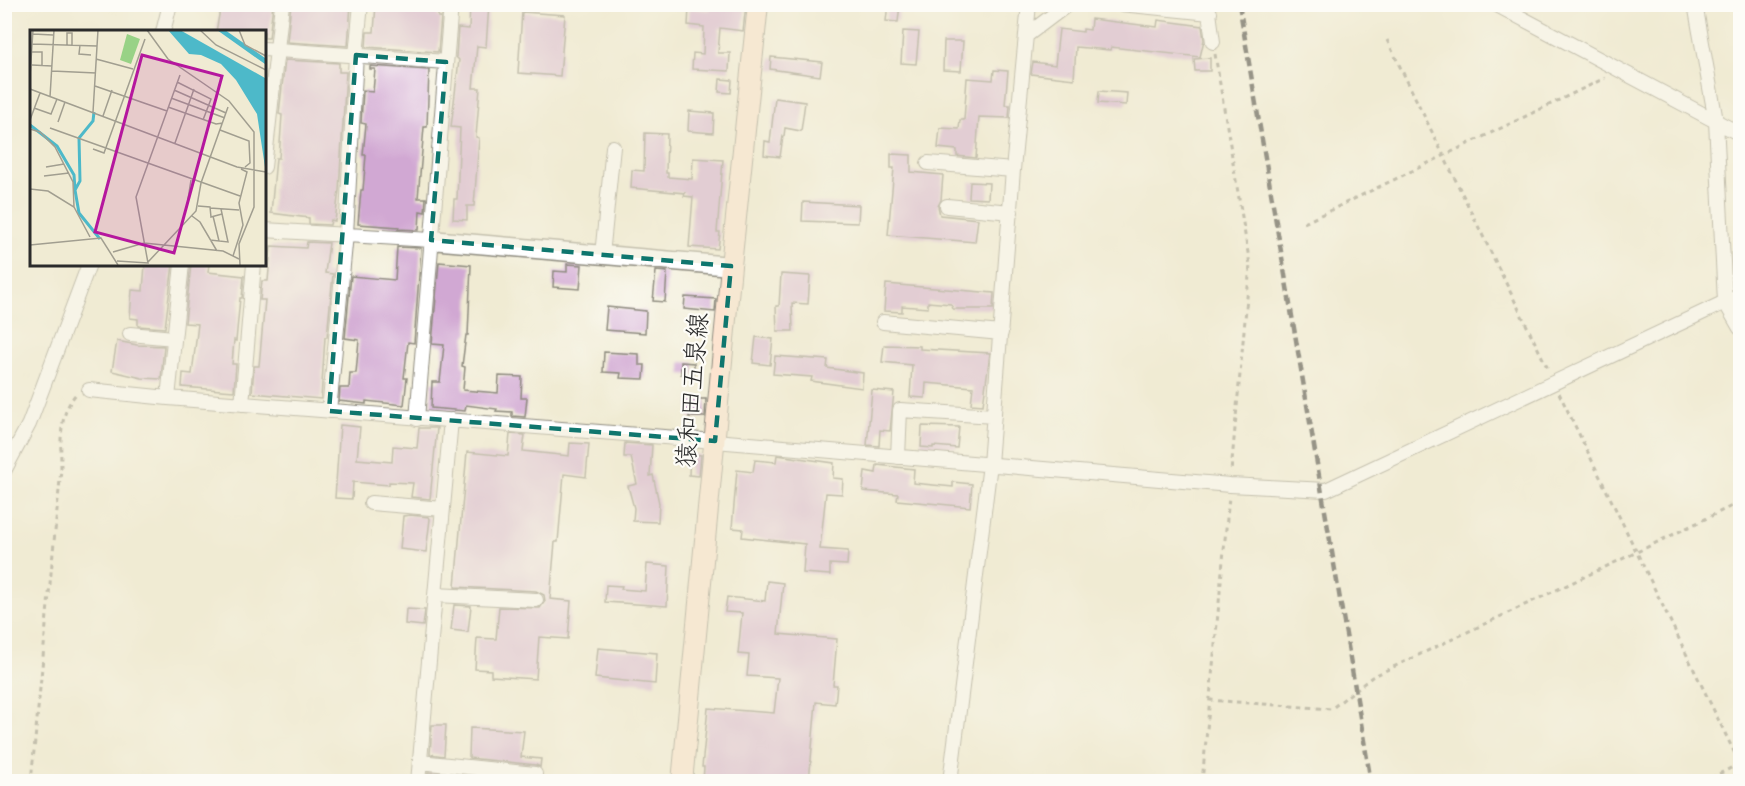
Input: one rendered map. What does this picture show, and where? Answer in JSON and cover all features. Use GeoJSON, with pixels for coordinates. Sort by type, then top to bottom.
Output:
{"type":"FeatureCollection","features":[{"type":"Feature","properties":{"kind":"main road","name":"猿和田五泉線"},"geometry":{"type":"LineString","coordinates":[[682,782],[730,266],[758,4]]}},
{"type":"Feature","properties":{"kind":"street"},"geometry":{"type":"LineString","coordinates":[[164,30],[170,4]]}},
{"type":"Feature","properties":{"kind":"street"},"geometry":{"type":"LineString","coordinates":[[266,133],[271,49],[282,4]]}},
{"type":"Feature","properties":{"kind":"street"},"geometry":{"type":"LineString","coordinates":[[329,411],[346,234],[361,4]]}},
{"type":"Feature","properties":{"kind":"street"},"geometry":{"type":"LineString","coordinates":[[417,418],[451,4]]}},
{"type":"Feature","properties":{"kind":"street"},"geometry":{"type":"LineString","coordinates":[[950,782],[990,464],[1013,170],[1029,4]]}},
{"type":"Feature","properties":{"kind":"street"},"geometry":{"type":"LineString","coordinates":[[1027,35],[1068,4]]}},
{"type":"Feature","properties":{"kind":"street"},"geometry":{"type":"LineString","coordinates":[[1121,4],[1209,9],[1213,42]]}},
{"type":"Feature","properties":{"kind":"street"},"geometry":{"type":"LineString","coordinates":[[1495,4],[1740,134]]}},
{"type":"Feature","properties":{"kind":"street"},"geometry":{"type":"LineString","coordinates":[[1695,4],[1716,121],[1725,302],[1740,328]]}},
{"type":"Feature","properties":{"kind":"street"},"geometry":{"type":"LineString","coordinates":[[271,49],[446,62]]}},
{"type":"Feature","properties":{"kind":"street"},"geometry":{"type":"LineString","coordinates":[[602,255],[613,147]]}},
{"type":"Feature","properties":{"kind":"street"},"geometry":{"type":"LineString","coordinates":[[928,164],[1013,170]]}},
{"type":"Feature","properties":{"kind":"street"},"geometry":{"type":"LineString","coordinates":[[946,206],[1011,212]]}},
{"type":"Feature","properties":{"kind":"street"},"geometry":{"type":"LineString","coordinates":[[266,230],[431,240],[730,266]]}},
{"type":"Feature","properties":{"kind":"street"},"geometry":{"type":"LineString","coordinates":[[4,471],[29,424],[88,266]]}},
{"type":"Feature","properties":{"kind":"street"},"geometry":{"type":"LineString","coordinates":[[168,398],[182,266]]}},
{"type":"Feature","properties":{"kind":"street"},"geometry":{"type":"LineString","coordinates":[[242,404],[254,266]]}},
{"type":"Feature","properties":{"kind":"street"},"geometry":{"type":"LineString","coordinates":[[89,390],[1230,485],[1326,490],[1740,295]]}},
{"type":"Feature","properties":{"kind":"street"},"geometry":{"type":"LineString","coordinates":[[883,322],[1001,333]]}},
{"type":"Feature","properties":{"kind":"street"},"geometry":{"type":"LineString","coordinates":[[130,333],[174,338]]}},
{"type":"Feature","properties":{"kind":"street"},"geometry":{"type":"LineString","coordinates":[[898,457],[900,410],[994,416]]}},
{"type":"Feature","properties":{"kind":"street"},"geometry":{"type":"LineString","coordinates":[[418,782],[451,420]]}},
{"type":"Feature","properties":{"kind":"street"},"geometry":{"type":"LineString","coordinates":[[371,503],[443,509]]}},
{"type":"Feature","properties":{"kind":"street"},"geometry":{"type":"LineString","coordinates":[[435,595],[536,600]]}},
{"type":"Feature","properties":{"kind":"street"},"geometry":{"type":"LineString","coordinates":[[420,762],[535,774]]}},
{"type":"Feature","properties":{"kind":"path"},"geometry":{"type":"LineString","coordinates":[[1387,40],[1740,764],[1702,782]]}},
{"type":"Feature","properties":{"kind":"path"},"geometry":{"type":"LineString","coordinates":[[1202,782],[1250,265],[1213,42]]}},
{"type":"Feature","properties":{"kind":"path"},"geometry":{"type":"LineString","coordinates":[[1304,223],[1620,70]]}},
{"type":"Feature","properties":{"kind":"path"},"geometry":{"type":"LineString","coordinates":[[31,782],[61,469],[63,418],[70,401],[77,393],[89,390]]}},
{"type":"Feature","properties":{"kind":"path"},"geometry":{"type":"LineString","coordinates":[[1209,700],[1330,709],[1372,677],[1740,502]]}},
{"type":"Feature","properties":{"kind":"highlighted area"},"geometry":{"type":"Polygon","coordinates":[[[356,55],[446,62],[431,240],[731,266],[715,441],[329,411],[356,55]]]}},
{"type":"Feature","properties":{"kind":"building"},"geometry":{"type":"Polygon","coordinates":[[[221,4],[273,4],[269,38],[266,38],[266,30],[216,30],[221,4]]]}},
{"type":"Feature","properties":{"kind":"building"},"geometry":{"type":"Polygon","coordinates":[[[291,4],[351,4],[348,46],[287,42],[291,4]]]}},
{"type":"Feature","properties":{"kind":"building"},"geometry":{"type":"Polygon","coordinates":[[[376,4],[439,4],[438,17],[441,17],[438,52],[366,47],[367,32],[374,32],[376,4]]]}},
{"type":"Feature","properties":{"kind":"building"},"geometry":{"type":"Polygon","coordinates":[[[470,4],[489,4],[486,47],[477,46],[473,88],[480,88],[476,137],[479,138],[474,206],[467,206],[467,220],[453,219],[454,199],[457,199],[460,128],[451,127],[459,60],[456,57],[458,28],[469,29],[470,4]]]}},
{"type":"Feature","properties":{"kind":"building"},"geometry":{"type":"Polygon","coordinates":[[[708,4],[746,4],[743,31],[720,28],[718,53],[730,53],[729,71],[692,69],[693,53],[703,54],[704,27],[688,25],[689,8],[710,10],[708,4]]]}},
{"type":"Feature","properties":{"kind":"building"},"geometry":{"type":"Polygon","coordinates":[[[888,4],[900,4],[898,22],[886,21],[888,4]]]}},
{"type":"Feature","properties":{"kind":"building"},"geometry":{"type":"Polygon","coordinates":[[[522,12],[565,15],[560,76],[518,73],[522,12]]]}},
{"type":"Feature","properties":{"kind":"building"},"geometry":{"type":"Polygon","coordinates":[[[1091,19],[1157,27],[1158,20],[1202,26],[1204,40],[1200,57],[1111,47],[1110,50],[1076,47],[1074,79],[1031,74],[1033,62],[1055,65],[1059,29],[1083,32],[1083,29],[1090,30],[1091,19]]]}},
{"type":"Feature","properties":{"kind":"building"},"geometry":{"type":"Polygon","coordinates":[[[903,31],[919,32],[916,64],[901,63],[903,31]]]}},
{"type":"Feature","properties":{"kind":"building"},"geometry":{"type":"Polygon","coordinates":[[[944,41],[963,41],[961,71],[943,70],[944,41]]]}},
{"type":"Feature","properties":{"kind":"building"},"geometry":{"type":"Polygon","coordinates":[[[771,57],[822,62],[820,76],[770,69],[771,57]]]}},
{"type":"Feature","properties":{"kind":"building"},"geometry":{"type":"Polygon","coordinates":[[[1210,58],[1210,71],[1195,71],[1194,59],[1210,58]]]}},
{"type":"Feature","properties":{"kind":"building"},"geometry":{"type":"Polygon","coordinates":[[[285,60],[339,63],[339,72],[346,72],[339,190],[335,221],[331,220],[330,225],[309,224],[309,218],[271,213],[276,158],[279,158],[282,115],[279,114],[285,60]]]}},
{"type":"Feature","properties":{"kind":"building"},"geometry":{"type":"Polygon","coordinates":[[[370,66],[429,70],[427,127],[424,127],[418,198],[426,198],[425,212],[420,211],[419,230],[358,224],[366,155],[363,155],[366,124],[361,123],[363,91],[373,92],[375,69],[370,69],[370,66]]]}},
{"type":"Feature","properties":{"kind":"building"},"geometry":{"type":"Polygon","coordinates":[[[994,70],[1008,71],[1005,105],[1010,105],[1009,118],[979,117],[976,158],[957,156],[957,150],[938,148],[940,128],[959,129],[960,120],[964,120],[967,78],[993,80],[994,70]]]}},
{"type":"Feature","properties":{"kind":"building"},"geometry":{"type":"Polygon","coordinates":[[[720,79],[732,80],[731,93],[719,92],[720,79]]]}},
{"type":"Feature","properties":{"kind":"building"},"geometry":{"type":"Polygon","coordinates":[[[1099,91],[1127,93],[1126,105],[1098,103],[1099,91]]]}},
{"type":"Feature","properties":{"kind":"building"},"geometry":{"type":"Polygon","coordinates":[[[775,98],[805,102],[801,131],[785,128],[780,157],[764,155],[765,141],[770,142],[775,98]]]}},
{"type":"Feature","properties":{"kind":"building"},"geometry":{"type":"Polygon","coordinates":[[[689,111],[714,113],[713,133],[688,131],[689,111]]]}},
{"type":"Feature","properties":{"kind":"building"},"geometry":{"type":"Polygon","coordinates":[[[645,133],[667,134],[666,173],[668,177],[692,179],[693,158],[723,160],[717,232],[720,232],[718,249],[689,247],[693,197],[684,196],[685,193],[631,188],[632,170],[644,171],[645,133]]]}},
{"type":"Feature","properties":{"kind":"building"},"geometry":{"type":"Polygon","coordinates":[[[891,154],[911,155],[911,172],[943,175],[941,200],[938,206],[940,215],[978,219],[975,242],[888,235],[894,168],[891,168],[891,154]]]}},
{"type":"Feature","properties":{"kind":"building"},"geometry":{"type":"Polygon","coordinates":[[[970,182],[989,183],[988,199],[969,198],[970,182]]]}},
{"type":"Feature","properties":{"kind":"building"},"geometry":{"type":"Polygon","coordinates":[[[803,202],[859,205],[858,223],[802,221],[803,202]]]}},
{"type":"Feature","properties":{"kind":"building"},"geometry":{"type":"Polygon","coordinates":[[[307,242],[329,243],[325,273],[333,274],[327,337],[325,337],[321,399],[252,393],[254,366],[259,366],[265,300],[260,300],[262,281],[268,281],[271,246],[306,248],[307,242]]]}},
{"type":"Feature","properties":{"kind":"building"},"geometry":{"type":"Polygon","coordinates":[[[397,247],[421,248],[414,343],[408,342],[404,405],[339,401],[340,388],[349,388],[350,373],[356,373],[359,340],[345,338],[351,276],[395,280],[397,247]]]}},
{"type":"Feature","properties":{"kind":"building"},"geometry":{"type":"Polygon","coordinates":[[[439,262],[471,265],[468,335],[466,335],[462,366],[465,367],[463,390],[498,393],[499,376],[522,377],[521,398],[527,398],[525,417],[512,416],[512,412],[466,405],[465,411],[431,408],[432,382],[440,382],[444,345],[432,344],[439,262]]]}},
{"type":"Feature","properties":{"kind":"building"},"geometry":{"type":"Polygon","coordinates":[[[567,264],[582,265],[580,289],[553,287],[554,271],[567,272],[567,264]]]}},
{"type":"Feature","properties":{"kind":"building"},"geometry":{"type":"Polygon","coordinates":[[[145,266],[173,266],[165,328],[138,326],[138,319],[130,318],[132,290],[143,291],[145,266]]]}},
{"type":"Feature","properties":{"kind":"building"},"geometry":{"type":"Polygon","coordinates":[[[191,266],[209,266],[208,272],[244,276],[236,341],[234,340],[232,364],[236,364],[234,391],[182,387],[183,373],[192,374],[198,324],[185,323],[191,266]]]}},
{"type":"Feature","properties":{"kind":"building"},"geometry":{"type":"Polygon","coordinates":[[[656,271],[667,272],[665,302],[653,301],[656,271]]]}},
{"type":"Feature","properties":{"kind":"building"},"geometry":{"type":"Polygon","coordinates":[[[781,274],[810,276],[808,304],[792,303],[793,331],[777,331],[776,306],[779,306],[781,274]]]}},
{"type":"Feature","properties":{"kind":"building"},"geometry":{"type":"Polygon","coordinates":[[[886,284],[994,293],[993,309],[953,309],[951,304],[928,302],[928,308],[902,306],[902,312],[884,311],[886,284]]]}},
{"type":"Feature","properties":{"kind":"building"},"geometry":{"type":"Polygon","coordinates":[[[685,297],[716,299],[715,312],[684,309],[685,297]]]}},
{"type":"Feature","properties":{"kind":"building"},"geometry":{"type":"Polygon","coordinates":[[[607,307],[646,311],[645,333],[605,330],[607,307]]]}},
{"type":"Feature","properties":{"kind":"building"},"geometry":{"type":"Polygon","coordinates":[[[756,337],[773,339],[770,365],[753,363],[756,337]]]}},
{"type":"Feature","properties":{"kind":"building"},"geometry":{"type":"Polygon","coordinates":[[[117,341],[137,345],[164,346],[161,379],[142,378],[112,371],[117,341]]]}},
{"type":"Feature","properties":{"kind":"building"},"geometry":{"type":"Polygon","coordinates":[[[884,345],[990,353],[983,405],[971,404],[973,387],[926,383],[925,398],[910,397],[912,365],[882,362],[884,345]]]}},
{"type":"Feature","properties":{"kind":"building"},"geometry":{"type":"Polygon","coordinates":[[[604,352],[639,354],[639,365],[645,365],[644,379],[620,378],[621,373],[603,372],[604,352]]]}},
{"type":"Feature","properties":{"kind":"building"},"geometry":{"type":"Polygon","coordinates":[[[775,356],[828,360],[827,368],[863,373],[862,388],[811,381],[812,377],[773,374],[775,356]]]}},
{"type":"Feature","properties":{"kind":"building"},"geometry":{"type":"Polygon","coordinates":[[[681,362],[694,363],[694,375],[681,374],[681,362]]]}},
{"type":"Feature","properties":{"kind":"building"},"geometry":{"type":"Polygon","coordinates":[[[872,390],[894,392],[890,431],[880,430],[879,446],[867,445],[872,390]]]}},
{"type":"Feature","properties":{"kind":"building"},"geometry":{"type":"Polygon","coordinates":[[[689,399],[706,399],[705,417],[689,417],[689,399]]]}},
{"type":"Feature","properties":{"kind":"building"},"geometry":{"type":"Polygon","coordinates":[[[340,425],[360,427],[357,459],[392,462],[393,446],[417,448],[419,428],[437,428],[430,499],[411,497],[413,483],[389,482],[389,485],[353,482],[352,499],[335,498],[340,425]]]}},
{"type":"Feature","properties":{"kind":"building"},"geometry":{"type":"Polygon","coordinates":[[[922,426],[959,427],[957,448],[921,447],[922,426]]]}},
{"type":"Feature","properties":{"kind":"building"},"geometry":{"type":"Polygon","coordinates":[[[510,434],[525,435],[523,451],[569,456],[570,443],[589,444],[586,477],[564,474],[558,542],[555,542],[550,599],[571,601],[568,639],[539,637],[536,679],[491,676],[491,670],[475,669],[477,638],[496,639],[499,607],[540,608],[545,601],[544,595],[536,591],[455,587],[467,452],[508,456],[510,434]]]}},
{"type":"Feature","properties":{"kind":"building"},"geometry":{"type":"Polygon","coordinates":[[[625,443],[652,445],[650,476],[653,475],[659,503],[658,522],[633,521],[634,508],[628,486],[637,484],[631,457],[624,457],[625,443]]]}},
{"type":"Feature","properties":{"kind":"building"},"geometry":{"type":"Polygon","coordinates":[[[690,454],[701,455],[699,476],[689,475],[690,454]]]}},
{"type":"Feature","properties":{"kind":"building"},"geometry":{"type":"Polygon","coordinates":[[[777,455],[834,463],[833,478],[843,479],[842,494],[826,493],[820,549],[848,551],[847,565],[830,564],[830,575],[803,573],[805,544],[742,537],[743,529],[732,528],[737,470],[753,472],[755,460],[776,462],[777,455]]]}},
{"type":"Feature","properties":{"kind":"building"},"geometry":{"type":"Polygon","coordinates":[[[877,465],[914,469],[913,483],[953,487],[953,482],[972,484],[970,507],[897,500],[898,494],[863,491],[865,471],[876,473],[877,465]]]}},
{"type":"Feature","properties":{"kind":"building"},"geometry":{"type":"Polygon","coordinates":[[[403,516],[430,519],[426,552],[400,549],[403,516]]]}},
{"type":"Feature","properties":{"kind":"building"},"geometry":{"type":"Polygon","coordinates":[[[647,564],[669,566],[667,606],[605,602],[606,585],[645,591],[647,564]]]}},
{"type":"Feature","properties":{"kind":"building"},"geometry":{"type":"Polygon","coordinates":[[[767,581],[783,583],[778,634],[837,639],[833,685],[837,685],[835,704],[816,702],[809,782],[703,782],[704,767],[702,767],[708,708],[774,713],[778,678],[747,676],[749,655],[738,654],[742,613],[725,612],[727,597],[765,601],[767,581]]]}},
{"type":"Feature","properties":{"kind":"building"},"geometry":{"type":"Polygon","coordinates":[[[454,605],[471,606],[468,632],[451,630],[454,605]]]}},
{"type":"Feature","properties":{"kind":"building"},"geometry":{"type":"Polygon","coordinates":[[[406,609],[425,610],[423,626],[405,624],[406,609]]]}},
{"type":"Feature","properties":{"kind":"building"},"geometry":{"type":"Polygon","coordinates":[[[598,648],[657,653],[655,684],[595,678],[598,648]]]}},
{"type":"Feature","properties":{"kind":"building"},"geometry":{"type":"Polygon","coordinates":[[[432,725],[446,725],[444,756],[430,754],[432,725]]]}},
{"type":"Feature","properties":{"kind":"building"},"geometry":{"type":"Polygon","coordinates":[[[470,728],[524,731],[521,757],[541,759],[540,767],[469,758],[470,728]]]}},
{"type":"Feature","properties":{"kind":"building"},"geometry":{"type":"Polygon","coordinates":[[[428,772],[444,774],[443,782],[427,782],[428,772]]]}},
{"type":"Feature","properties":{"kind":"building"},"geometry":{"type":"Polygon","coordinates":[[[467,776],[509,780],[509,782],[467,782],[467,776]]]}},
{"type":"Feature","properties":{"kind":"railway"},"geometry":{"type":"LineString","coordinates":[[1239,4],[1371,782]]}}]}
